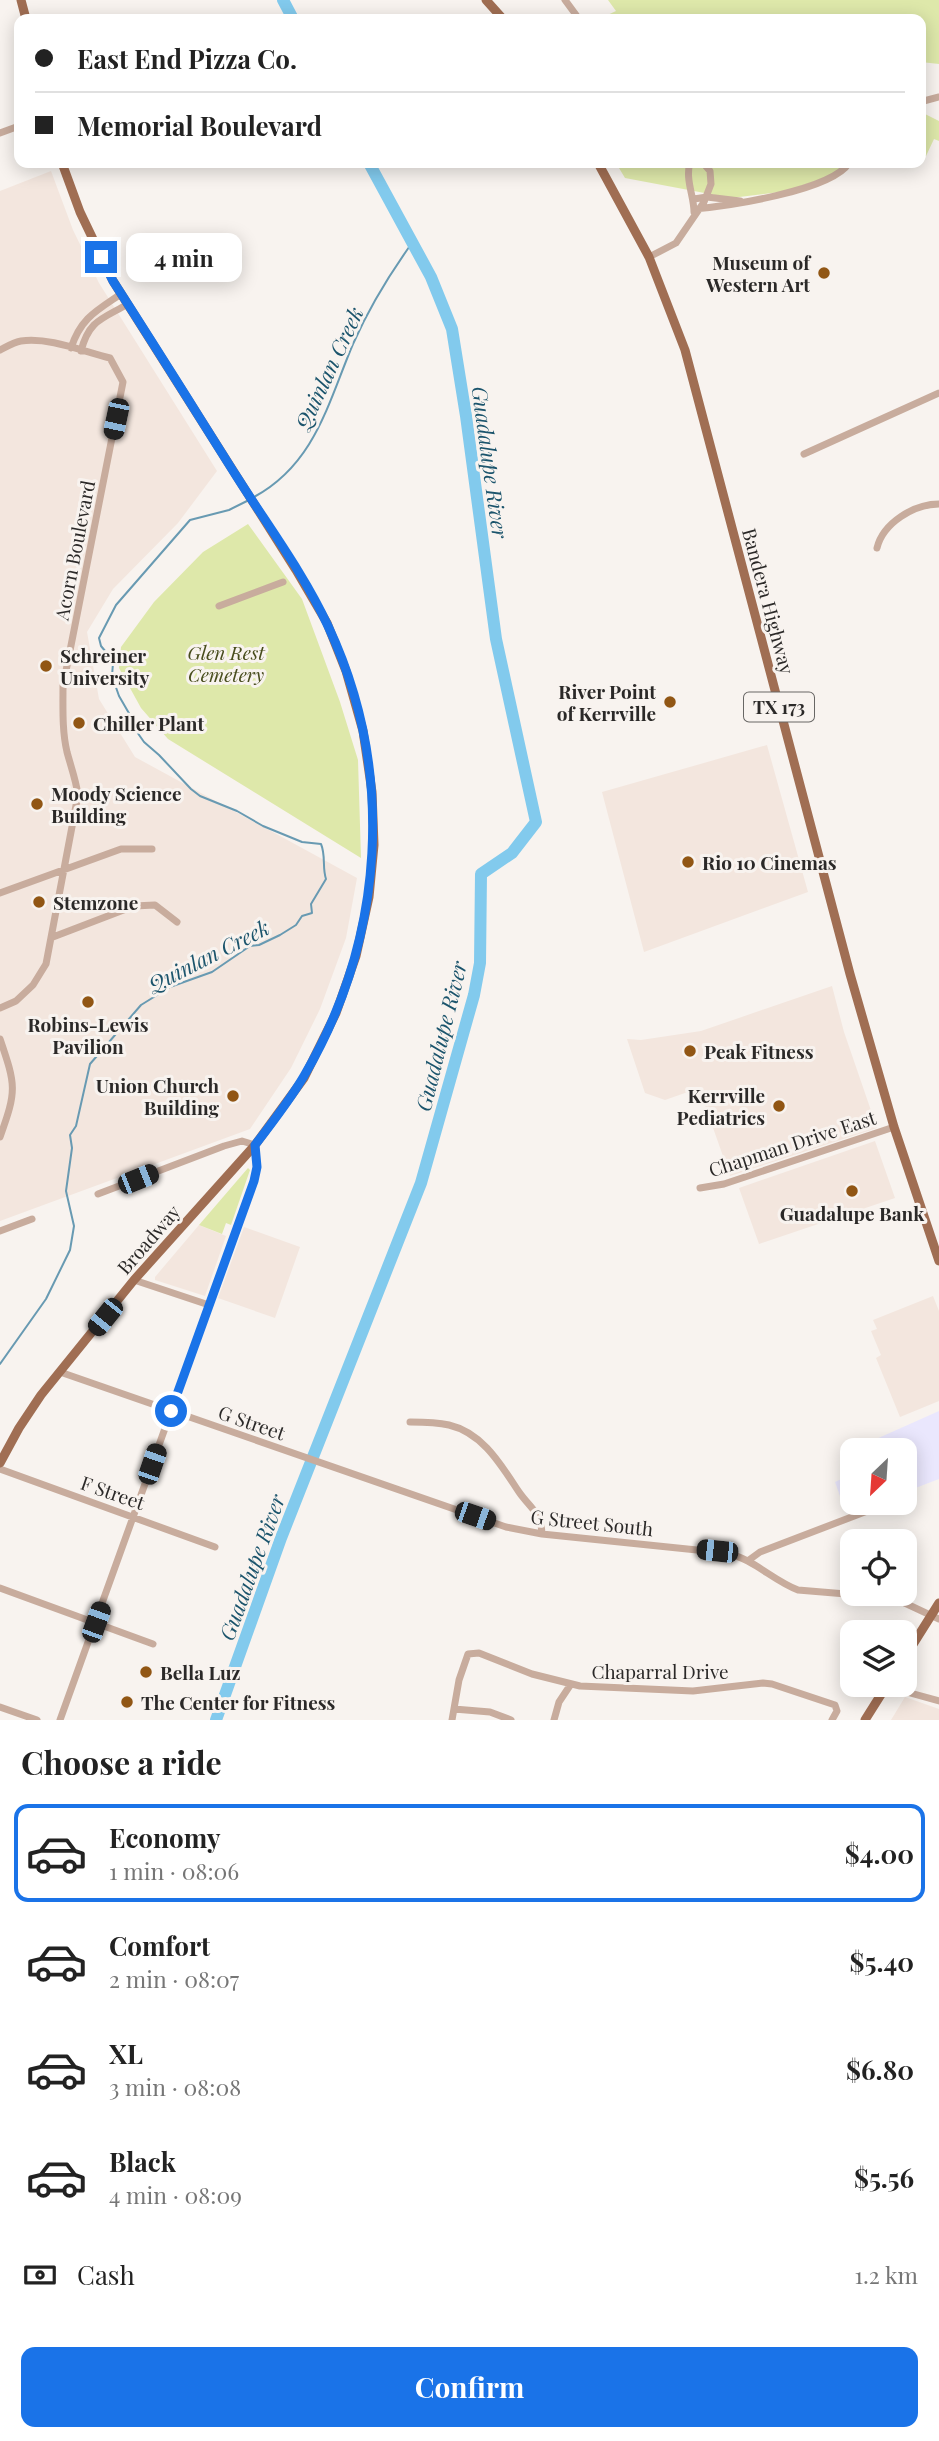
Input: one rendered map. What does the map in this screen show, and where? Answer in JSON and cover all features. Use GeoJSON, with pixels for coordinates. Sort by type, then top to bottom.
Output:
{"type":"FeatureCollection","features":[{"type":"Feature","properties":{"kind":"main road"},"geometry":{"type":"LineString","coordinates":[[486,0],[499,14]]}},
{"type":"Feature","properties":{"kind":"main road","name":"Broadway"},"geometry":{"type":"LineString","coordinates":[[0,1463],[29,1412],[60,1372],[134,1280],[255,1145],[304,1077],[336,1013],[361,938],[369,897],[374,845],[367,748],[346,671],[327,622],[107,271],[64,168]]}},
{"type":"Feature","properties":{"kind":"main road","name":"Bandera Highway"},"geometry":{"type":"LineString","coordinates":[[601,168],[649,257],[685,350],[806,813],[894,1127],[939,1261]]}},
{"type":"Feature","properties":{"kind":"main road"},"geometry":{"type":"LineString","coordinates":[[917,1641],[935,1617],[939,1603]]}},
{"type":"Feature","properties":{"kind":"main road"},"geometry":{"type":"LineString","coordinates":[[865,1720],[879,1697]]}},
{"type":"Feature","properties":{"kind":"street"},"geometry":{"type":"LineString","coordinates":[[689,168],[688,177],[696,211]]}},
{"type":"Feature","properties":{"kind":"street"},"geometry":{"type":"LineString","coordinates":[[649,257],[676,243],[707,197],[711,184],[707,168]]}},
{"type":"Feature","properties":{"kind":"street"},"geometry":{"type":"LineString","coordinates":[[696,211],[790,192],[840,173],[844,168]]}},
{"type":"Feature","properties":{"kind":"street"},"geometry":{"type":"LineString","coordinates":[[694,199],[707,197],[741,201]]}},
{"type":"Feature","properties":{"kind":"street"},"geometry":{"type":"LineString","coordinates":[[71,348],[86,317],[121,294]]}},
{"type":"Feature","properties":{"kind":"street"},"geometry":{"type":"LineString","coordinates":[[81,351],[86,332],[98,321],[128,304]]}},
{"type":"Feature","properties":{"kind":"street","name":"Acorn Boulevard"},"geometry":{"type":"LineString","coordinates":[[0,350],[18,341],[42,341],[110,358],[123,382],[63,686],[67,754],[76,777],[78,795],[52,937],[46,964],[33,985],[16,1001],[0,1008]]}},
{"type":"Feature","properties":{"kind":"street"},"geometry":{"type":"LineString","coordinates":[[804,454],[939,393]]}},
{"type":"Feature","properties":{"kind":"street"},"geometry":{"type":"LineString","coordinates":[[877,548],[885,531],[904,515],[917,508],[939,504]]}},
{"type":"Feature","properties":{"kind":"street"},"geometry":{"type":"LineString","coordinates":[[219,606],[284,582]]}},
{"type":"Feature","properties":{"kind":"street"},"geometry":{"type":"LineString","coordinates":[[0,893],[121,849],[152,849]]}},
{"type":"Feature","properties":{"kind":"street"},"geometry":{"type":"LineString","coordinates":[[52,937],[134,906],[155,905],[177,922]]}},
{"type":"Feature","properties":{"kind":"street"},"geometry":{"type":"LineString","coordinates":[[0,1039],[14,1088],[0,1137]]}},
{"type":"Feature","properties":{"kind":"street","name":"Chapman Drive East"},"geometry":{"type":"LineString","coordinates":[[700,1188],[724,1184],[894,1127]]}},
{"type":"Feature","properties":{"kind":"street"},"geometry":{"type":"LineString","coordinates":[[60,1720],[254,1181],[257,1167],[255,1145],[242,1141],[224,1146],[98,1194]]}},
{"type":"Feature","properties":{"kind":"street"},"geometry":{"type":"LineString","coordinates":[[0,1231],[32,1219]]}},
{"type":"Feature","properties":{"kind":"street"},"geometry":{"type":"LineString","coordinates":[[134,1280],[209,1305]]}},
{"type":"Feature","properties":{"kind":"street","name":"G Street"},"geometry":{"type":"LineString","coordinates":[[60,1372],[435,1502]]}},
{"type":"Feature","properties":{"kind":"street"},"geometry":{"type":"LineString","coordinates":[[410,1422],[450,1425],[468,1433],[497,1457],[520,1494],[538,1515],[542,1534]]}},
{"type":"Feature","properties":{"kind":"street","name":"F Street"},"geometry":{"type":"LineString","coordinates":[[0,1469],[215,1547]]}},
{"type":"Feature","properties":{"kind":"street","name":"G Street South"},"geometry":{"type":"LineString","coordinates":[[435,1502],[506,1527],[542,1534],[726,1552],[749,1560],[798,1590],[894,1598],[935,1617]]}},
{"type":"Feature","properties":{"kind":"street"},"geometry":{"type":"LineString","coordinates":[[749,1560],[760,1552],[855,1516]]}},
{"type":"Feature","properties":{"kind":"street"},"geometry":{"type":"LineString","coordinates":[[0,1588],[153,1644]]}},
{"type":"Feature","properties":{"kind":"street","name":"Chaparral Drive"},"geometry":{"type":"LineString","coordinates":[[454,1709],[462,1666],[468,1654],[479,1654],[532,1674],[593,1688],[693,1691],[772,1684],[835,1705],[837,1711],[832,1720]]}},
{"type":"Feature","properties":{"kind":"street"},"geometry":{"type":"LineString","coordinates":[[554,1720],[559,1702],[571,1684]]}},
{"type":"Feature","properties":{"kind":"street"},"geometry":{"type":"LineString","coordinates":[[917,1695],[939,1701]]}},
{"type":"Feature","properties":{"kind":"street"},"geometry":{"type":"LineString","coordinates":[[0,1707],[37,1720]]}},
{"type":"Feature","properties":{"kind":"street"},"geometry":{"type":"LineString","coordinates":[[452,1720],[454,1709],[490,1712],[511,1720]]}},
{"type":"Feature","properties":{"kind":"shaded area","name":"Schreiner University"},"geometry":{"type":"Polygon","coordinates":[[[51,171],[73,230],[99,283],[217,471],[178,523],[113,589],[87,632],[99,699],[135,757],[357,878],[346,938],[320,1009],[291,1068],[250,1129],[0,1221],[0,191],[51,171]]]}},
{"type":"Feature","properties":{"kind":"shaded area"},"geometry":{"type":"Polygon","coordinates":[[[767,745],[808,892],[644,952],[602,792],[767,745]]]}},
{"type":"Feature","properties":{"kind":"shaded area"},"geometry":{"type":"Polygon","coordinates":[[[832,986],[844,1032],[877,1128],[730,1176],[699,1088],[665,1100],[645,1093],[627,1039],[641,1040],[701,1031],[832,986]]]}},
{"type":"Feature","properties":{"kind":"shaded area"},"geometry":{"type":"Polygon","coordinates":[[[875,1141],[895,1198],[759,1244],[739,1188],[875,1141]]]}},
{"type":"Feature","properties":{"kind":"shaded area"},"geometry":{"type":"Polygon","coordinates":[[[199,1225],[226,1236],[205,1296],[155,1280],[199,1225]]]}},
{"type":"Feature","properties":{"kind":"shaded area"},"geometry":{"type":"Polygon","coordinates":[[[244,1227],[300,1247],[275,1318],[218,1298],[244,1227]]]}},
{"type":"Feature","properties":{"kind":"shaded area"},"geometry":{"type":"Polygon","coordinates":[[[933,1296],[939,1311],[939,1401],[900,1417],[876,1358],[881,1355],[871,1331],[877,1329],[873,1320],[933,1296]]]}},
{"type":"Feature","properties":{"kind":"shaded area"},"geometry":{"type":"Polygon","coordinates":[[[939,1411],[939,1479],[917,1487],[917,1438],[878,1438],[939,1411]]]}},
{"type":"Feature","properties":{"kind":"shaded area"},"geometry":{"type":"Polygon","coordinates":[[[840,1480],[840,1496],[835,1482],[840,1480]]]}},
{"type":"Feature","properties":{"kind":"shaded area"},"geometry":{"type":"Polygon","coordinates":[[[905,1697],[939,1709],[939,1720],[891,1720],[905,1697]]]}},
{"type":"Feature","properties":{"kind":"green space"},"geometry":{"type":"Polygon","coordinates":[[[608,0],[939,0],[939,64],[926,63],[926,14],[610,14],[616,11],[608,0]]]}},
{"type":"Feature","properties":{"kind":"green space"},"geometry":{"type":"Polygon","coordinates":[[[926,114],[939,121],[939,141],[934,139],[926,156],[926,114]]]}},
{"type":"Feature","properties":{"kind":"green space"},"geometry":{"type":"Polygon","coordinates":[[[619,168],[840,168],[832,175],[787,191],[731,198],[625,178],[619,168]]]}},
{"type":"Feature","properties":{"kind":"green space","name":"Glen Rest Cemetery"},"geometry":{"type":"Polygon","coordinates":[[[248,524],[302,599],[340,702],[358,760],[361,858],[168,739],[141,708],[119,668],[121,647],[154,602],[203,552],[248,524]]]}},
{"type":"Feature","properties":{"kind":"green space"},"geometry":{"type":"Polygon","coordinates":[[[248,1168],[250,1170],[231,1225],[226,1223],[222,1234],[199,1225],[248,1168]]]}},
{"type":"Feature","properties":{"kind":"waterway","name":"Guadalupe River"},"geometry":{"type":"LineString","coordinates":[[283,0],[290,14]]}},
{"type":"Feature","properties":{"kind":"waterway","name":"Guadalupe River"},"geometry":{"type":"LineString","coordinates":[[216,1720],[281,1538],[421,1183],[474,995],[480,963],[481,874],[512,853],[536,822],[496,639],[452,329],[431,277],[372,168]]}},
{"type":"Feature","properties":{"kind":"waterway","name":"Quinlan Creek"},"geometry":{"type":"LineString","coordinates":[[254,497],[275,483],[306,450],[327,410],[366,318],[412,243]]}},
{"type":"Feature","properties":{"kind":"waterway","name":"Quinlan Creek"},"geometry":{"type":"LineString","coordinates":[[0,1364],[46,1299],[70,1250],[74,1226],[66,1191],[72,1148],[70,1135],[76,1126],[90,1064],[141,1005],[170,987],[212,972],[250,946],[259,945],[280,935],[296,925],[302,916],[312,913],[311,904],[326,879],[321,844],[302,842],[200,796],[144,742],[130,722],[130,715],[112,676],[113,663],[101,646],[99,638],[116,605],[190,520],[229,510],[249,500]]}},
{"type":"Feature","properties":{"kind":"place","name":"Museum of Western Art"},"geometry":{"type":"Point","coordinates":[824,273]}},
{"type":"Feature","properties":{"kind":"place","name":"Schreiner University"},"geometry":{"type":"Point","coordinates":[46,666]}},
{"type":"Feature","properties":{"kind":"place","name":"River Point of Kerrville"},"geometry":{"type":"Point","coordinates":[670,702]}},
{"type":"Feature","properties":{"kind":"place","name":"Chiller Plant"},"geometry":{"type":"Point","coordinates":[79,723]}},
{"type":"Feature","properties":{"kind":"place","name":"Moody Science Building"},"geometry":{"type":"Point","coordinates":[37,804]}},
{"type":"Feature","properties":{"kind":"place","name":"Rio 10 Cinemas"},"geometry":{"type":"Point","coordinates":[688,862]}},
{"type":"Feature","properties":{"kind":"place","name":"Stemzone"},"geometry":{"type":"Point","coordinates":[39,902]}},
{"type":"Feature","properties":{"kind":"place","name":"Robins-Lewis Pavilion"},"geometry":{"type":"Point","coordinates":[88,1002]}},
{"type":"Feature","properties":{"kind":"place","name":"Peak Fitness"},"geometry":{"type":"Point","coordinates":[690,1051]}},
{"type":"Feature","properties":{"kind":"place","name":"Union Church Building"},"geometry":{"type":"Point","coordinates":[233,1096]}},
{"type":"Feature","properties":{"kind":"place","name":"Kerrville Pediatrics"},"geometry":{"type":"Point","coordinates":[779,1106]}},
{"type":"Feature","properties":{"kind":"place","name":"Guadalupe Bank"},"geometry":{"type":"Point","coordinates":[852,1191]}},
{"type":"Feature","properties":{"kind":"place","name":"Bella Luz"},"geometry":{"type":"Point","coordinates":[146,1672]}},
{"type":"Feature","properties":{"kind":"place","name":"The Center for Fitness"},"geometry":{"type":"Point","coordinates":[127,1702]}},
{"type":"Feature","properties":{"kind":"route"},"geometry":{"type":"LineString","coordinates":[[101,257],[113,281],[327,622],[346,671],[363,731],[370,768],[374,820],[369,897],[349,978],[336,1013],[304,1077],[255,1145],[257,1167],[254,1181],[171,1411]]}}]}
